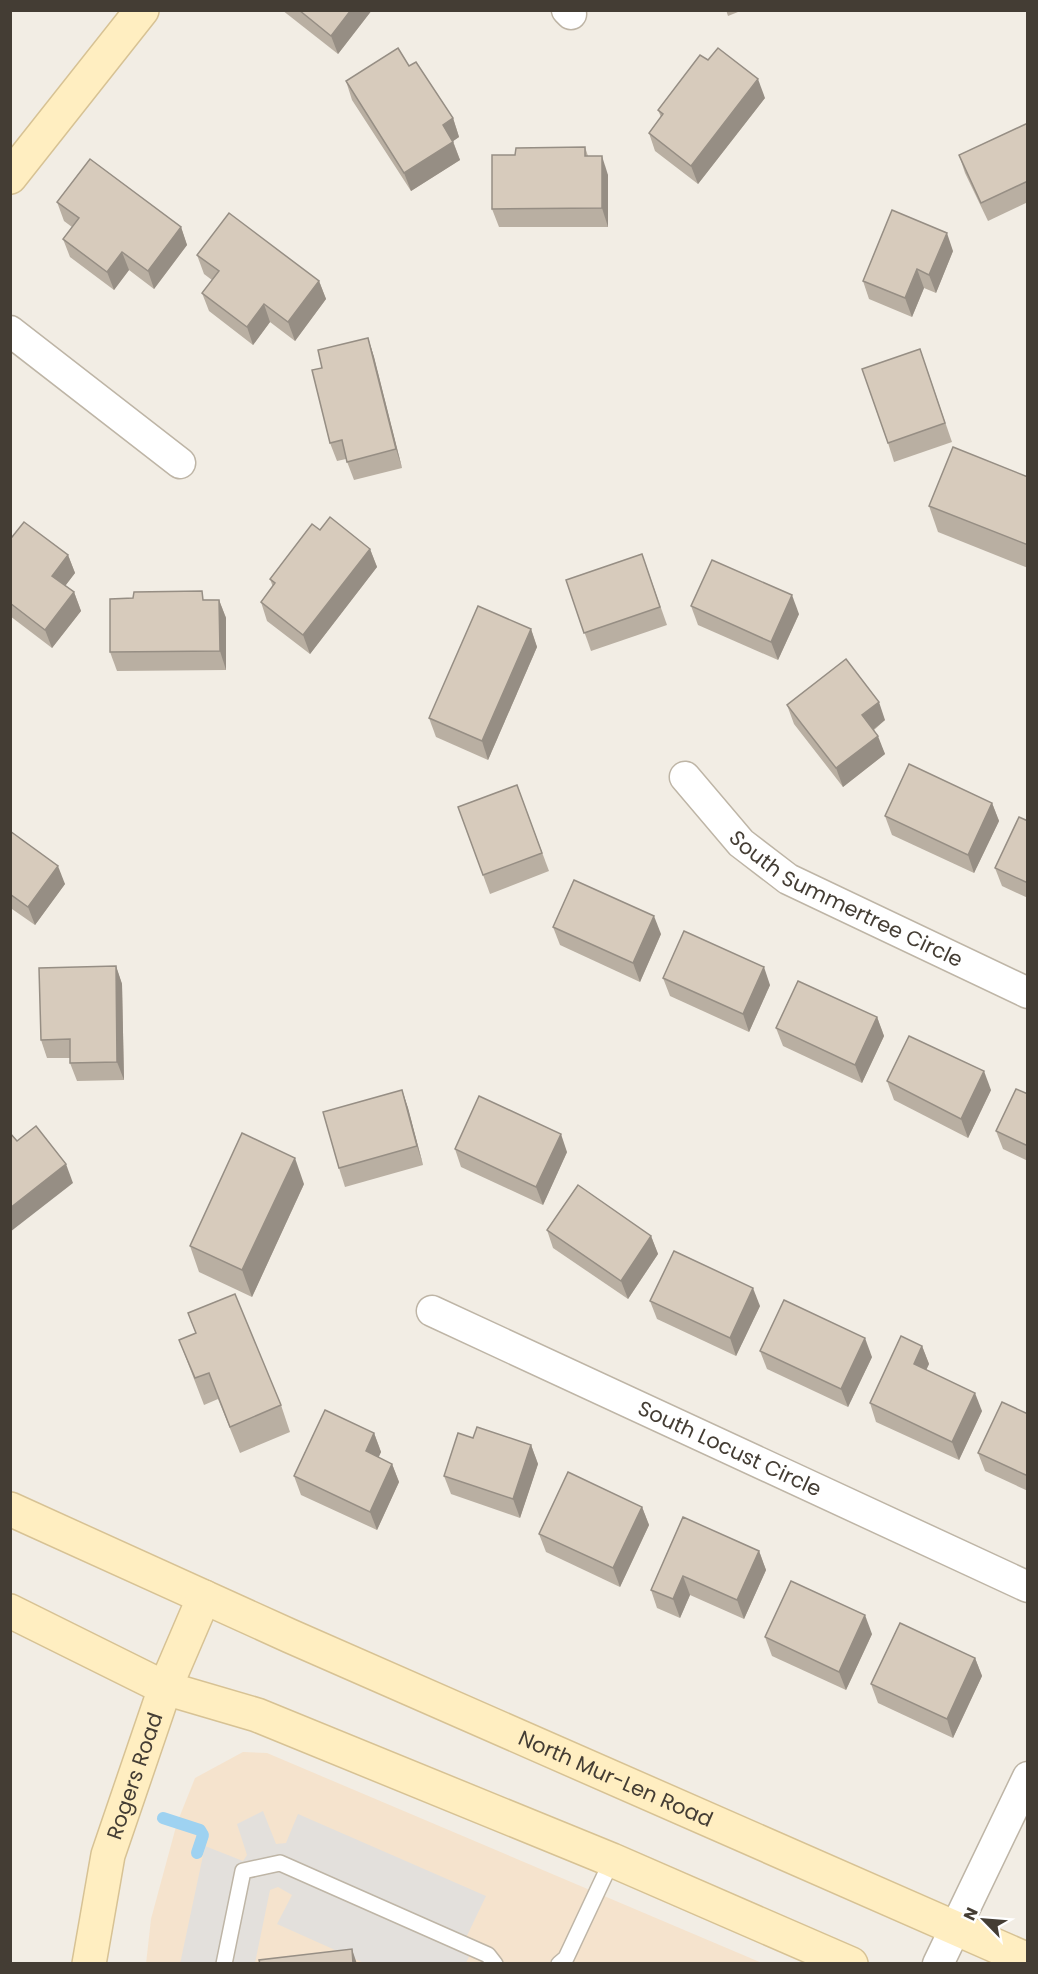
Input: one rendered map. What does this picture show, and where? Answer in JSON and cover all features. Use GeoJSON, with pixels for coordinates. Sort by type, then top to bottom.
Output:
{"type":"FeatureCollection","features":[{"type":"Feature","properties":{"kind":"main road"},"geometry":{"type":"LineString","coordinates":[[10,177],[142,10]]}},
{"type":"Feature","properties":{"kind":"main road","name":"North Mur-Len Road"},"geometry":{"type":"LineString","coordinates":[[10,1509],[204,1598],[1028,1960]]}},
{"type":"Feature","properties":{"kind":"main road","name":"Rogers Road"},"geometry":{"type":"LineString","coordinates":[[89,1964],[108,1855],[165,1688],[204,1598]]}},
{"type":"Feature","properties":{"kind":"main road"},"geometry":{"type":"LineString","coordinates":[[10,1611],[165,1688],[257,1715],[612,1860],[851,1964]]}},
{"type":"Feature","properties":{"kind":"street"},"geometry":{"type":"LineString","coordinates":[[10,331],[180,463]]}},
{"type":"Feature","properties":{"kind":"street","name":"South Summertree Circle"},"geometry":{"type":"LineString","coordinates":[[685,777],[741,843],[788,879],[1028,993]]}},
{"type":"Feature","properties":{"kind":"street","name":"South Locust Circle"},"geometry":{"type":"LineString","coordinates":[[432,1311],[1028,1587]]}},
{"type":"Feature","properties":{"kind":"street"},"geometry":{"type":"LineString","coordinates":[[938,1964],[1028,1778]]}},
{"type":"Feature","properties":{"kind":"lane"},"geometry":{"type":"LineString","coordinates":[[559,1964],[566,1958],[612,1860]]}},
{"type":"Feature","properties":{"kind":"lane"},"geometry":{"type":"LineString","coordinates":[[224,1964],[243,1871],[280,1863],[488,1955],[495,1964]]}},
{"type":"Feature","properties":{"kind":"shaded area"},"geometry":{"type":"Polygon","coordinates":[[[243,1752],[267,1753],[762,1963],[146,1964],[151,1919],[177,1823],[195,1778],[243,1752]]]}},
{"type":"Feature","properties":{"kind":"shaded area"},"geometry":{"type":"Polygon","coordinates":[[[263,1811],[276,1844],[286,1843],[298,1814],[486,1896],[463,1944],[473,1948],[466,1963],[364,1963],[277,1924],[292,1895],[278,1887],[270,1890],[255,1963],[180,1964],[205,1846],[243,1861],[247,1855],[237,1824],[263,1811]]]}},
{"type":"Feature","properties":{"kind":"building"},"geometry":{"type":"Polygon","coordinates":[[[299,10],[351,10],[331,36],[299,10]]]}},
{"type":"Feature","properties":{"kind":"building"},"geometry":{"type":"Polygon","coordinates":[[[398,48],[409,66],[416,62],[453,118],[443,125],[453,142],[404,173],[346,81],[398,48]]]}},
{"type":"Feature","properties":{"kind":"building"},"geometry":{"type":"Polygon","coordinates":[[[718,48],[758,79],[691,166],[649,133],[663,114],[658,110],[700,55],[708,60],[718,48]]]}},
{"type":"Feature","properties":{"kind":"building"},"geometry":{"type":"Polygon","coordinates":[[[1028,123],[1028,181],[981,203],[959,155],[1028,123]]]}},
{"type":"Feature","properties":{"kind":"building"},"geometry":{"type":"Polygon","coordinates":[[[585,147],[585,156],[602,156],[602,208],[492,209],[492,155],[515,155],[516,148],[585,147]]]}},
{"type":"Feature","properties":{"kind":"building"},"geometry":{"type":"Polygon","coordinates":[[[90,159],[181,227],[148,271],[122,252],[107,272],[63,239],[79,218],[57,202],[90,159]]]}},
{"type":"Feature","properties":{"kind":"building"},"geometry":{"type":"Polygon","coordinates":[[[892,210],[947,233],[929,275],[917,269],[905,298],[863,281],[892,210]]]}},
{"type":"Feature","properties":{"kind":"building"},"geometry":{"type":"Polygon","coordinates":[[[229,213],[319,281],[288,322],[264,304],[247,327],[202,293],[219,271],[197,255],[229,213]]]}},
{"type":"Feature","properties":{"kind":"building"},"geometry":{"type":"Polygon","coordinates":[[[368,338],[396,449],[347,462],[342,440],[330,443],[312,370],[322,368],[318,350],[368,338]]]}},
{"type":"Feature","properties":{"kind":"building"},"geometry":{"type":"Polygon","coordinates":[[[920,349],[945,423],[888,443],[862,369],[920,349]]]}},
{"type":"Feature","properties":{"kind":"building"},"geometry":{"type":"Polygon","coordinates":[[[953,447],[1028,477],[1028,545],[929,506],[953,447]]]}},
{"type":"Feature","properties":{"kind":"building"},"geometry":{"type":"Polygon","coordinates":[[[330,517],[370,549],[303,635],[261,602],[275,583],[270,579],[312,524],[320,530],[330,517]]]}},
{"type":"Feature","properties":{"kind":"building"},"geometry":{"type":"Polygon","coordinates":[[[24,522],[68,555],[52,576],[74,592],[45,630],[10,603],[10,536],[12,537],[24,522]]]}},
{"type":"Feature","properties":{"kind":"building"},"geometry":{"type":"Polygon","coordinates":[[[642,554],[660,607],[584,633],[566,580],[642,554]]]}},
{"type":"Feature","properties":{"kind":"building"},"geometry":{"type":"Polygon","coordinates":[[[712,560],[792,595],[771,642],[691,606],[712,560]]]}},
{"type":"Feature","properties":{"kind":"building"},"geometry":{"type":"Polygon","coordinates":[[[202,591],[203,600],[219,600],[220,651],[110,652],[110,599],[133,598],[134,592],[202,591]]]}},
{"type":"Feature","properties":{"kind":"building"},"geometry":{"type":"Polygon","coordinates":[[[478,606],[531,629],[482,741],[429,718],[478,606]]]}},
{"type":"Feature","properties":{"kind":"building"},"geometry":{"type":"Polygon","coordinates":[[[846,659],[879,702],[862,715],[878,736],[836,768],[787,705],[846,659]]]}},
{"type":"Feature","properties":{"kind":"building"},"geometry":{"type":"Polygon","coordinates":[[[909,764],[992,803],[968,855],[885,816],[909,764]]]}},
{"type":"Feature","properties":{"kind":"building"},"geometry":{"type":"Polygon","coordinates":[[[517,785],[542,853],[483,875],[458,807],[517,785]]]}},
{"type":"Feature","properties":{"kind":"building"},"geometry":{"type":"Polygon","coordinates":[[[1019,817],[1028,821],[1028,883],[995,868],[1019,817]]]}},
{"type":"Feature","properties":{"kind":"building"},"geometry":{"type":"Polygon","coordinates":[[[10,831],[58,866],[28,907],[10,894],[10,831]]]}},
{"type":"Feature","properties":{"kind":"building"},"geometry":{"type":"Polygon","coordinates":[[[574,880],[654,916],[633,963],[553,927],[574,880]]]}},
{"type":"Feature","properties":{"kind":"building"},"geometry":{"type":"Polygon","coordinates":[[[684,931],[764,967],[743,1014],[663,978],[684,931]]]}},
{"type":"Feature","properties":{"kind":"building"},"geometry":{"type":"Polygon","coordinates":[[[116,966],[117,1062],[70,1063],[70,1039],[41,1040],[39,968],[116,966]]]}},
{"type":"Feature","properties":{"kind":"building"},"geometry":{"type":"Polygon","coordinates":[[[798,981],[877,1017],[855,1065],[776,1028],[798,981]]]}},
{"type":"Feature","properties":{"kind":"building"},"geometry":{"type":"Polygon","coordinates":[[[909,1036],[984,1071],[961,1119],[887,1081],[909,1036]]]}},
{"type":"Feature","properties":{"kind":"building"},"geometry":{"type":"Polygon","coordinates":[[[1016,1089],[1028,1094],[1028,1146],[996,1131],[1016,1089]]]}},
{"type":"Feature","properties":{"kind":"building"},"geometry":{"type":"Polygon","coordinates":[[[402,1090],[417,1146],[339,1168],[323,1112],[402,1090]]]}},
{"type":"Feature","properties":{"kind":"building"},"geometry":{"type":"Polygon","coordinates":[[[479,1096],[561,1134],[536,1187],[455,1149],[479,1096]]]}},
{"type":"Feature","properties":{"kind":"building"},"geometry":{"type":"Polygon","coordinates":[[[36,1126],[66,1164],[10,1208],[10,1133],[17,1141],[36,1126]]]}},
{"type":"Feature","properties":{"kind":"building"},"geometry":{"type":"Polygon","coordinates":[[[242,1133],[295,1158],[242,1270],[190,1246],[242,1133]]]}},
{"type":"Feature","properties":{"kind":"building"},"geometry":{"type":"Polygon","coordinates":[[[578,1185],[651,1236],[621,1281],[547,1230],[578,1185]]]}},
{"type":"Feature","properties":{"kind":"building"},"geometry":{"type":"Polygon","coordinates":[[[674,1251],[753,1288],[730,1338],[650,1301],[674,1251]]]}},
{"type":"Feature","properties":{"kind":"building"},"geometry":{"type":"Polygon","coordinates":[[[235,1294],[281,1405],[230,1427],[209,1373],[195,1378],[179,1340],[196,1333],[188,1313],[235,1294]]]}},
{"type":"Feature","properties":{"kind":"building"},"geometry":{"type":"Polygon","coordinates":[[[784,1300],[865,1338],[841,1389],[760,1351],[784,1300]]]}},
{"type":"Feature","properties":{"kind":"building"},"geometry":{"type":"Polygon","coordinates":[[[901,1336],[922,1346],[914,1364],[975,1393],[952,1442],[870,1403],[901,1336]]]}},
{"type":"Feature","properties":{"kind":"building"},"geometry":{"type":"Polygon","coordinates":[[[1002,1402],[1028,1414],[1028,1476],[978,1453],[1002,1402]]]}},
{"type":"Feature","properties":{"kind":"building"},"geometry":{"type":"Polygon","coordinates":[[[325,1410],[374,1433],[366,1451],[392,1464],[370,1512],[294,1476],[325,1410]]]}},
{"type":"Feature","properties":{"kind":"building"},"geometry":{"type":"Polygon","coordinates":[[[477,1427],[531,1445],[513,1499],[444,1476],[458,1433],[473,1438],[477,1427]]]}},
{"type":"Feature","properties":{"kind":"building"},"geometry":{"type":"Polygon","coordinates":[[[568,1472],[642,1507],[613,1568],[539,1534],[568,1472]]]}},
{"type":"Feature","properties":{"kind":"building"},"geometry":{"type":"Polygon","coordinates":[[[683,1517],[759,1551],[737,1600],[683,1576],[673,1599],[651,1590],[683,1517]]]}},
{"type":"Feature","properties":{"kind":"building"},"geometry":{"type":"Polygon","coordinates":[[[791,1581],[865,1615],[839,1672],[765,1637],[791,1581]]]}},
{"type":"Feature","properties":{"kind":"building"},"geometry":{"type":"Polygon","coordinates":[[[900,1623],[975,1658],[947,1719],[871,1684],[900,1623]]]}},
{"type":"Feature","properties":{"kind":"building"},"geometry":{"type":"Polygon","coordinates":[[[352,1949],[353,1964],[260,1964],[259,1960],[352,1949]]]}},
{"type":"Feature","properties":{"kind":"waterway"},"geometry":{"type":"LineString","coordinates":[[163,1818],[200,1830],[203,1835],[197,1853]]}}]}
